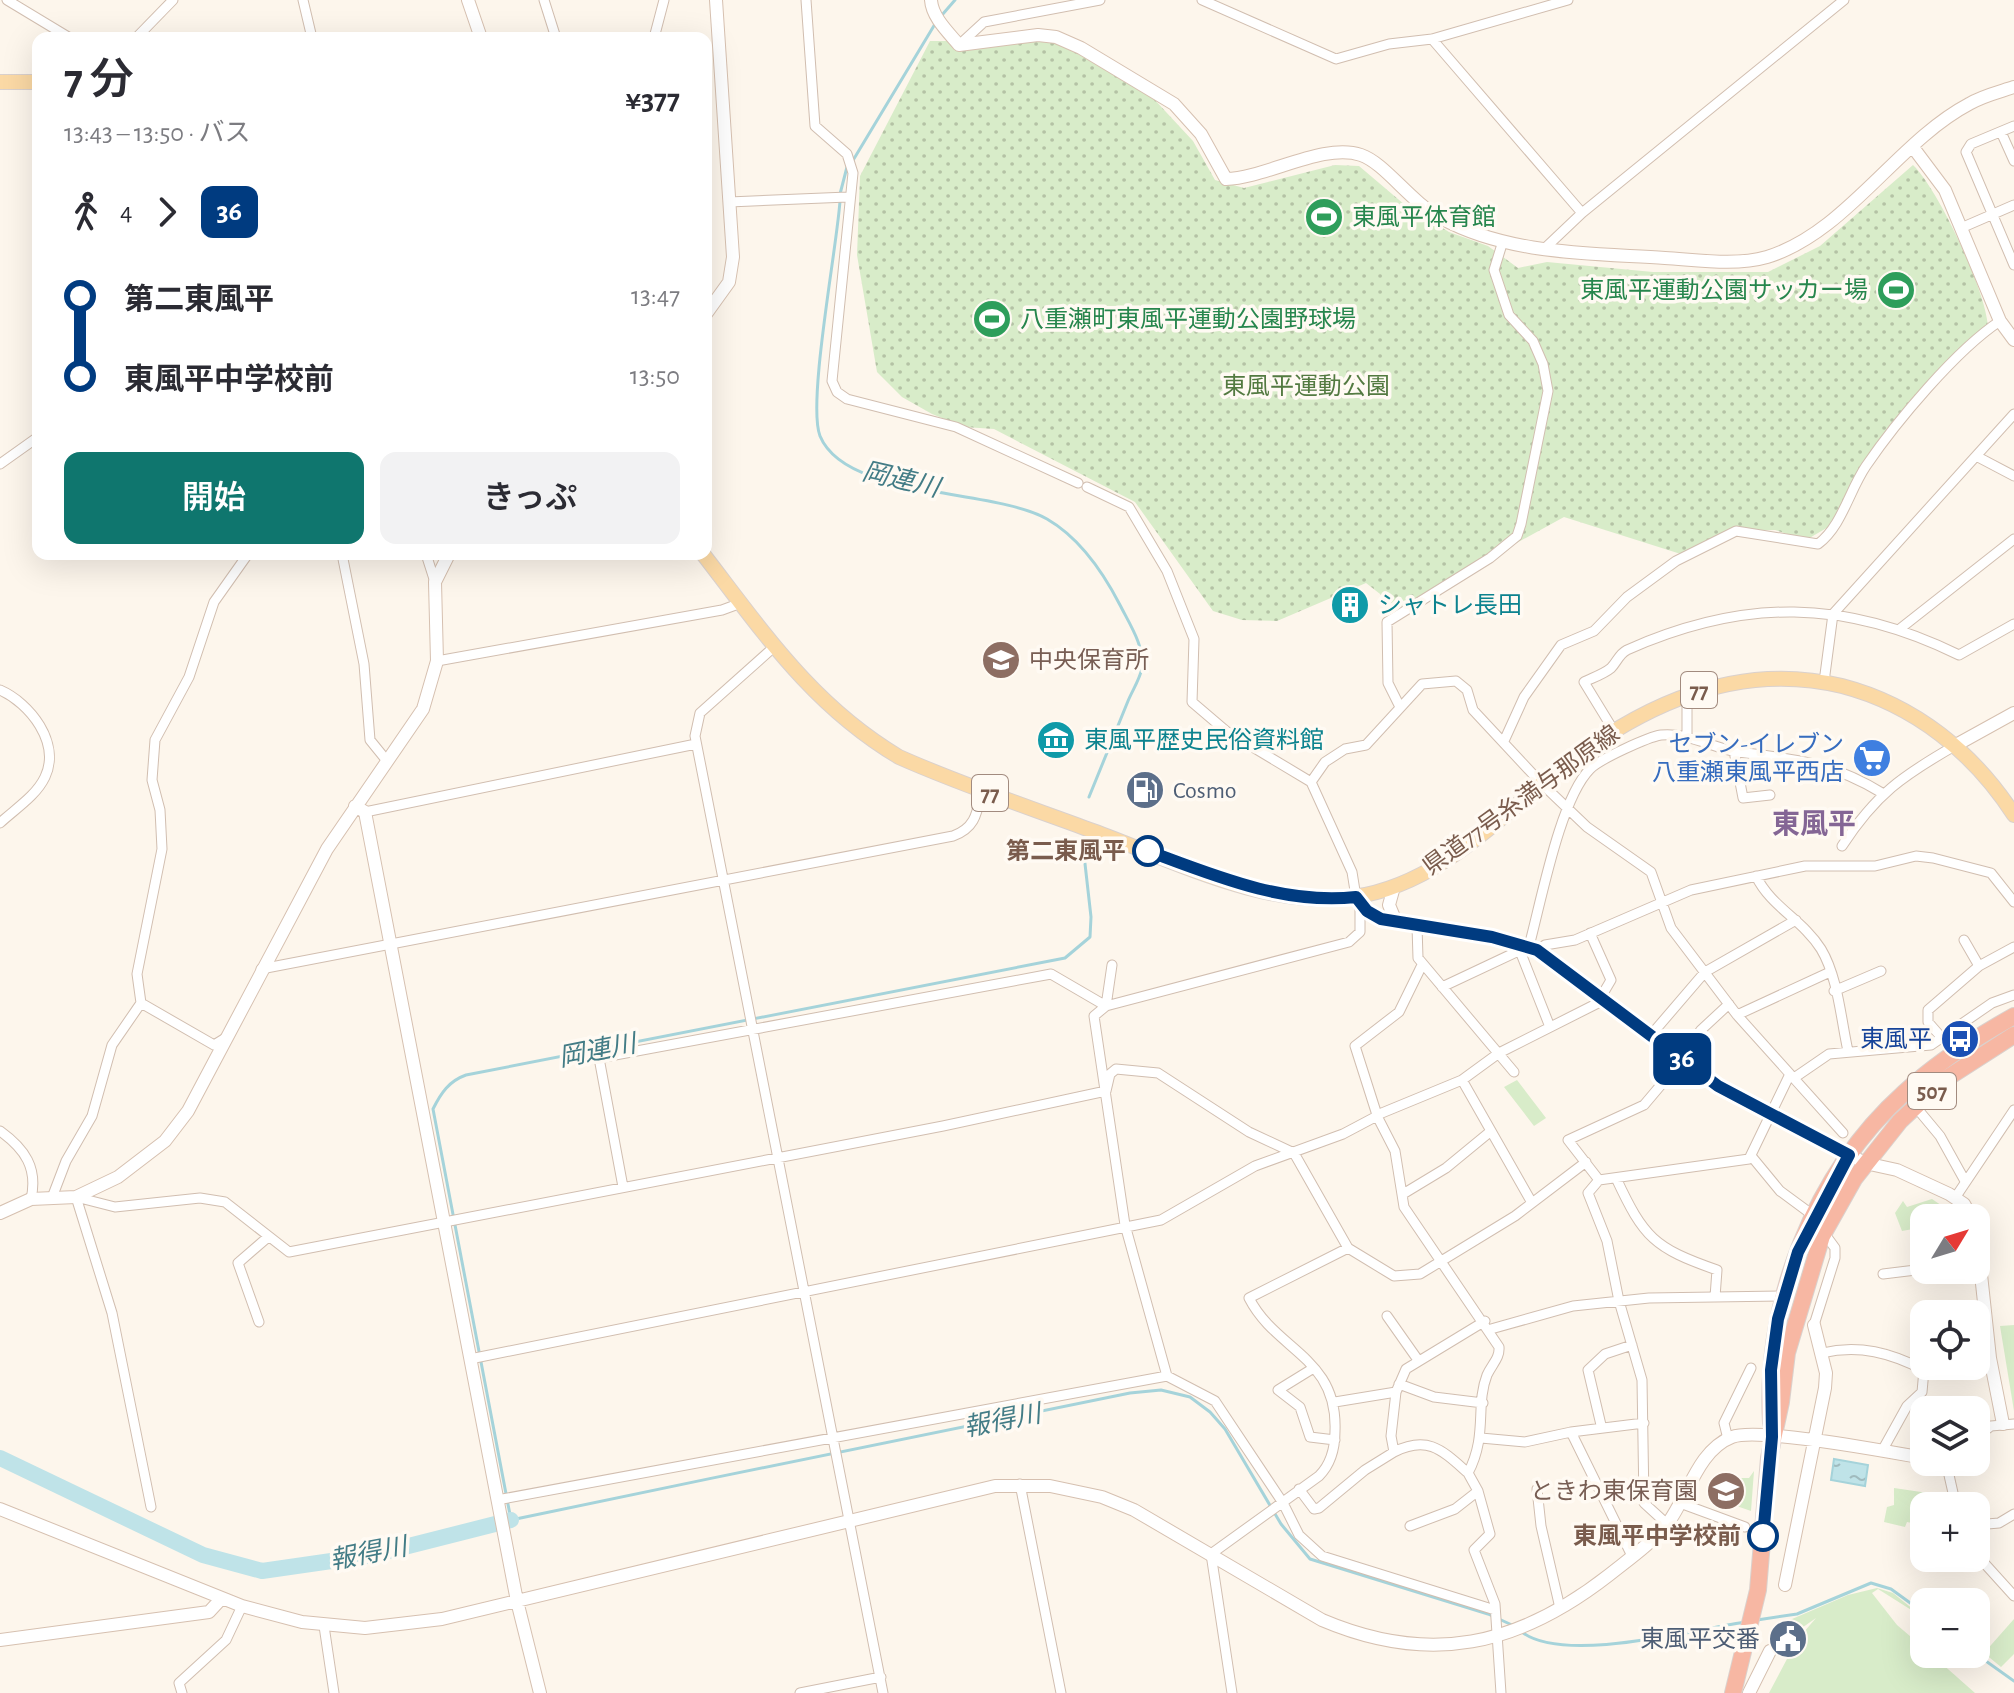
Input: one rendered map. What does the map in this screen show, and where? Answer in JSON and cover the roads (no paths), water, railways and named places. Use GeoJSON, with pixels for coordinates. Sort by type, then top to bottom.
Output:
{"type":"FeatureCollection","features":[{"type":"Feature","properties":{"kind":"highway","name":"507"},"geometry":{"type":"LineString","coordinates":[[1739,1692],[1754,1611],[1772,1437],[1771,1370],[1784,1296],[1798,1252],[1814,1216],[1849,1155],[1902,1094],[1939,1063],[2013,1016]]}},
{"type":"Feature","properties":{"kind":"highway","name":"507"},"geometry":{"type":"LineString","coordinates":[[1772,1437],[1794,1322],[1824,1233],[1865,1163],[1915,1106],[1969,1062],[2014,1035]]}},
{"type":"Feature","properties":{"kind":"main road"},"geometry":{"type":"LineString","coordinates":[[0,82],[32,82]]}},
{"type":"Feature","properties":{"kind":"main road","name":"県道77号糸満与那原線"},"geometry":{"type":"LineString","coordinates":[[708,560],[803,683],[865,737],[899,757],[1252,887],[1292,896],[1358,900],[1394,887],[1456,854],[1542,784],[1614,731],[1687,694],[1752,680],[1824,682],[1882,699],[1956,745],[1985,774],[2014,815]]}},
{"type":"Feature","properties":{"kind":"street"},"geometry":{"type":"LineString","coordinates":[[7,0],[60,32]]}},
{"type":"Feature","properties":{"kind":"street"},"geometry":{"type":"LineString","coordinates":[[142,32],[173,0]]}},
{"type":"Feature","properties":{"kind":"street"},"geometry":{"type":"LineString","coordinates":[[303,0],[311,32]]}},
{"type":"Feature","properties":{"kind":"street"},"geometry":{"type":"LineString","coordinates":[[468,0],[479,32]]}},
{"type":"Feature","properties":{"kind":"street"},"geometry":{"type":"LineString","coordinates":[[544,0],[554,32]]}},
{"type":"Feature","properties":{"kind":"street"},"geometry":{"type":"LineString","coordinates":[[656,32],[664,0]]}},
{"type":"Feature","properties":{"kind":"street"},"geometry":{"type":"LineString","coordinates":[[712,306],[729,282],[733,257],[716,0]]}},
{"type":"Feature","properties":{"kind":"street"},"geometry":{"type":"LineString","coordinates":[[806,0],[815,126],[847,154],[851,163],[832,381],[837,392],[847,399],[956,427],[1129,507],[1167,571],[1194,639],[1192,702],[1239,740],[1311,782],[1352,872],[1360,932],[1349,942],[1106,1006],[1094,1016],[1125,1225],[1167,1376]]}},
{"type":"Feature","properties":{"kind":"street"},"geometry":{"type":"LineString","coordinates":[[931,0],[931,8],[959,45]]}},
{"type":"Feature","properties":{"kind":"street"},"geometry":{"type":"LineString","coordinates":[[959,45],[984,22],[1100,0]]}},
{"type":"Feature","properties":{"kind":"street"},"geometry":{"type":"LineString","coordinates":[[1202,0],[1336,59],[1389,44],[1432,39],[1568,0]]}},
{"type":"Feature","properties":{"kind":"street"},"geometry":{"type":"LineString","coordinates":[[1543,250],[1582,213],[1844,0]]}},
{"type":"Feature","properties":{"kind":"street"},"geometry":{"type":"LineString","coordinates":[[959,45],[1038,35],[1056,37],[1139,81],[1174,104],[1201,134],[1226,179],[1242,179],[1328,154],[1360,154],[1374,161],[1425,209],[1444,220],[1503,241],[1543,250],[1703,260],[1768,256],[1812,234],[1912,146],[1968,104],[2014,87]]}},
{"type":"Feature","properties":{"kind":"street"},"geometry":{"type":"LineString","coordinates":[[1432,39],[1582,213]]}},
{"type":"Feature","properties":{"kind":"street"},"geometry":{"type":"LineString","coordinates":[[2014,126],[1971,144],[1966,152],[2014,265]]}},
{"type":"Feature","properties":{"kind":"street"},"geometry":{"type":"LineString","coordinates":[[2001,132],[2014,161]]}},
{"type":"Feature","properties":{"kind":"street"},"geometry":{"type":"LineString","coordinates":[[1912,146],[1945,190],[2000,321],[2014,340]]}},
{"type":"Feature","properties":{"kind":"street"},"geometry":{"type":"LineString","coordinates":[[729,202],[848,197]]}},
{"type":"Feature","properties":{"kind":"street"},"geometry":{"type":"LineString","coordinates":[[1961,228],[2014,205]]}},
{"type":"Feature","properties":{"kind":"street"},"geometry":{"type":"LineString","coordinates":[[1400,707],[1388,683],[1387,622],[1490,558],[1517,536],[1540,435],[1548,391],[1543,364],[1533,341],[1509,315],[1494,270],[1503,241]]}},
{"type":"Feature","properties":{"kind":"street"},"geometry":{"type":"LineString","coordinates":[[1504,741],[1524,697],[1561,645],[1594,631],[1627,597],[1676,561],[1736,531],[1818,544],[1829,536],[1865,467],[1924,394],[2000,321]]}},
{"type":"Feature","properties":{"kind":"street"},"geometry":{"type":"LineString","coordinates":[[1824,682],[1833,614],[2014,414]]}},
{"type":"Feature","properties":{"kind":"street"},"geometry":{"type":"LineString","coordinates":[[0,464],[32,441]]}},
{"type":"Feature","properties":{"kind":"street"},"geometry":{"type":"LineString","coordinates":[[1976,456],[2014,476]]}},
{"type":"Feature","properties":{"kind":"street"},"geometry":{"type":"LineString","coordinates":[[1901,628],[2014,539]]}},
{"type":"Feature","properties":{"kind":"street"},"geometry":{"type":"LineString","coordinates":[[53,1195],[66,1161],[92,1116],[112,1045],[141,1003],[137,974],[162,849],[160,810],[152,780],[155,740],[189,677],[214,602],[244,560]]}},
{"type":"Feature","properties":{"kind":"street"},"geometry":{"type":"LineString","coordinates":[[343,560],[364,664],[370,740],[387,761]]}},
{"type":"Feature","properties":{"kind":"street"},"geometry":{"type":"LineString","coordinates":[[76,1197],[118,1177],[165,1141],[188,1111],[260,969],[387,761],[423,709],[437,661],[435,582],[428,560]]}},
{"type":"Feature","properties":{"kind":"street"},"geometry":{"type":"LineString","coordinates":[[435,582],[446,560]]}},
{"type":"Feature","properties":{"kind":"street"},"geometry":{"type":"LineString","coordinates":[[437,661],[722,610],[741,603]]}},
{"type":"Feature","properties":{"kind":"street"},"geometry":{"type":"LineString","coordinates":[[1614,731],[1584,682],[1610,669],[1623,652],[1731,616],[1776,611],[1833,614],[1901,628],[1959,655],[2014,624]]}},
{"type":"Feature","properties":{"kind":"street"},"geometry":{"type":"LineString","coordinates":[[774,647],[700,713],[696,744],[883,1693]]}},
{"type":"Feature","properties":{"kind":"street"},"geometry":{"type":"LineString","coordinates":[[1311,782],[1325,762],[1335,755],[1345,749],[1366,745],[1422,684],[1456,681],[1467,690],[1473,710],[1542,784],[1587,827],[1651,872],[1671,928],[1737,1015],[1843,1133]]}},
{"type":"Feature","properties":{"kind":"street"},"geometry":{"type":"LineString","coordinates":[[0,690],[25,705],[43,730],[49,760],[36,790],[0,823]]}},
{"type":"Feature","properties":{"kind":"street"},"geometry":{"type":"LineString","coordinates":[[1687,694],[1687,738]]}},
{"type":"Feature","properties":{"kind":"street"},"geometry":{"type":"LineString","coordinates":[[1842,846],[1866,809],[1882,793],[1956,745],[2014,713]]}},
{"type":"Feature","properties":{"kind":"street"},"geometry":{"type":"LineString","coordinates":[[1550,1027],[1529,949],[1568,808],[1595,764],[1651,738],[1687,738],[1734,751],[1817,762],[1882,793]]}},
{"type":"Feature","properties":{"kind":"street"},"geometry":{"type":"LineString","coordinates":[[360,809],[696,744]]}},
{"type":"Feature","properties":{"kind":"street"},"geometry":{"type":"LineString","coordinates":[[1734,751],[1743,798],[1770,795]]}},
{"type":"Feature","properties":{"kind":"street"},"geometry":{"type":"LineString","coordinates":[[260,969],[966,832],[975,820],[982,790]]}},
{"type":"Feature","properties":{"kind":"street"},"geometry":{"type":"LineString","coordinates":[[360,809],[517,1601],[540,1693]]}},
{"type":"Feature","properties":{"kind":"street"},"geometry":{"type":"LineString","coordinates":[[1442,987],[1529,949],[1590,933],[1691,890],[1805,866],[1886,865],[1916,856],[1991,873],[2014,902]]}},
{"type":"Feature","properties":{"kind":"street"},"geometry":{"type":"LineString","coordinates":[[1756,876],[1773,903],[1796,920],[1822,951],[1830,972],[1848,1051]]}},
{"type":"Feature","properties":{"kind":"street"},"geometry":{"type":"LineString","coordinates":[[1394,887],[1389,905],[1396,922]]}},
{"type":"Feature","properties":{"kind":"street"},"geometry":{"type":"LineString","coordinates":[[1358,900],[1373,915],[1396,922],[1529,949],[1718,1086],[1865,1163],[1897,1170],[1955,1198],[1960,1204]]}},
{"type":"Feature","properties":{"kind":"street"},"geometry":{"type":"LineString","coordinates":[[1651,1035],[1705,972],[1796,920]]}},
{"type":"Feature","properties":{"kind":"street"},"geometry":{"type":"LineString","coordinates":[[1417,926],[1418,958],[1422,965],[1514,1072]]}},
{"type":"Feature","properties":{"kind":"street"},"geometry":{"type":"LineString","coordinates":[[1422,965],[1399,1012],[1355,1046],[1377,1115],[1462,1080],[1499,1053],[1602,999],[1611,980],[1590,933]]}},
{"type":"Feature","properties":{"kind":"street"},"geometry":{"type":"LineString","coordinates":[[1964,940],[1979,966]]}},
{"type":"Feature","properties":{"kind":"street"},"geometry":{"type":"LineString","coordinates":[[1942,1038],[1928,1022],[1928,1010],[1979,966],[2014,947]]}},
{"type":"Feature","properties":{"kind":"street"},"geometry":{"type":"LineString","coordinates":[[1106,1006],[1112,965]]}},
{"type":"Feature","properties":{"kind":"street"},"geometry":{"type":"LineString","coordinates":[[1834,991],[1881,971]]}},
{"type":"Feature","properties":{"kind":"street"},"geometry":{"type":"LineString","coordinates":[[1737,1015],[1830,972]]}},
{"type":"Feature","properties":{"kind":"street"},"geometry":{"type":"LineString","coordinates":[[623,1187],[599,1058],[1051,974],[1106,1006]]}},
{"type":"Feature","properties":{"kind":"street"},"geometry":{"type":"LineString","coordinates":[[1667,1524],[1644,1503],[1642,1380],[1619,1301],[1610,1255],[1588,1193],[1599,1180],[1745,1162],[1752,1157],[1792,1076],[1829,1054],[1931,1045],[2014,995]]}},
{"type":"Feature","properties":{"kind":"street"},"geometry":{"type":"LineString","coordinates":[[2003,999],[2013,1016]]}},
{"type":"Feature","properties":{"kind":"street"},"geometry":{"type":"LineString","coordinates":[[141,1003],[214,1045],[227,1037]]}},
{"type":"Feature","properties":{"kind":"street"},"geometry":{"type":"LineString","coordinates":[[1599,1180],[1568,1140],[1644,1105],[1701,1030],[1729,1004]]}},
{"type":"Feature","properties":{"kind":"street"},"geometry":{"type":"LineString","coordinates":[[1106,1091],[1110,1074],[1116,1069],[1158,1073],[1249,1132],[1294,1153],[1348,1248],[1394,1276],[1405,1278],[1420,1274],[1532,1203],[1586,1162]]}},
{"type":"Feature","properties":{"kind":"street"},"geometry":{"type":"LineString","coordinates":[[1462,1080],[1532,1203]]}},
{"type":"Feature","properties":{"kind":"street"},"geometry":{"type":"LineString","coordinates":[[0,1213],[31,1199],[53,1195],[76,1197],[115,1207],[200,1198],[225,1202],[289,1252],[441,1220],[779,1158],[1106,1091]]}},
{"type":"Feature","properties":{"kind":"street"},"geometry":{"type":"LineString","coordinates":[[1915,1106],[1940,1136],[1965,1181]]}},
{"type":"Feature","properties":{"kind":"street"},"geometry":{"type":"LineString","coordinates":[[1955,1198],[2013,1114]]}},
{"type":"Feature","properties":{"kind":"street"},"geometry":{"type":"LineString","coordinates":[[470,1359],[1161,1220],[1255,1166],[1294,1153],[1377,1116],[1395,1151],[1404,1207],[1488,1325],[1500,1354],[1487,1376],[1481,1438],[1468,1473]]}},
{"type":"Feature","properties":{"kind":"street"},"geometry":{"type":"LineString","coordinates":[[0,1131],[13,1140],[31,1164],[31,1199]]}},
{"type":"Feature","properties":{"kind":"street"},"geometry":{"type":"LineString","coordinates":[[1403,1194],[1446,1168],[1491,1131]]}},
{"type":"Feature","properties":{"kind":"street"},"geometry":{"type":"LineString","coordinates":[[1752,1157],[1780,1191],[1814,1216]]}},
{"type":"Feature","properties":{"kind":"street"},"geometry":{"type":"LineString","coordinates":[[1616,1178],[1642,1227],[1656,1244],[1717,1270],[1715,1297]]}},
{"type":"Feature","properties":{"kind":"street"},"geometry":{"type":"LineString","coordinates":[[76,1197],[112,1313],[151,1507]]}},
{"type":"Feature","properties":{"kind":"street"},"geometry":{"type":"LineString","coordinates":[[1785,1585],[1825,1388],[1822,1353],[1814,1325],[1835,1258],[1835,1248],[1824,1233]]}},
{"type":"Feature","properties":{"kind":"street"},"geometry":{"type":"LineString","coordinates":[[259,1322],[238,1263],[268,1237]]}},
{"type":"Feature","properties":{"kind":"street"},"geometry":{"type":"LineString","coordinates":[[1211,1554],[1329,1466],[1335,1440],[1335,1402],[1324,1381],[1298,1349],[1258,1316],[1249,1298],[1348,1248]]}},
{"type":"Feature","properties":{"kind":"street"},"geometry":{"type":"LineString","coordinates":[[1883,1274],[1910,1271]]}},
{"type":"Feature","properties":{"kind":"street"},"geometry":{"type":"LineString","coordinates":[[1394,1452],[1391,1436],[1398,1388],[1406,1369],[1488,1325],[1573,1306],[1619,1301],[1784,1296]]}},
{"type":"Feature","properties":{"kind":"street"},"geometry":{"type":"LineString","coordinates":[[1387,1316],[1418,1360]]}},
{"type":"Feature","properties":{"kind":"street"},"geometry":{"type":"LineString","coordinates":[[1601,1425],[1588,1370],[1605,1354],[1632,1345]]}},
{"type":"Feature","properties":{"kind":"street"},"geometry":{"type":"LineString","coordinates":[[1822,1353],[1858,1349],[1884,1353],[1910,1364]]}},
{"type":"Feature","properties":{"kind":"street"},"geometry":{"type":"LineString","coordinates":[[1990,1358],[2009,1424]]}},
{"type":"Feature","properties":{"kind":"street"},"geometry":{"type":"LineString","coordinates":[[1728,1439],[1724,1423],[1751,1368]]}},
{"type":"Feature","properties":{"kind":"street"},"geometry":{"type":"LineString","coordinates":[[1312,1369],[1278,1390],[1300,1407],[1310,1437],[1335,1440]]}},
{"type":"Feature","properties":{"kind":"street"},"geometry":{"type":"LineString","coordinates":[[498,1503],[834,1442],[1167,1376],[1215,1401],[1283,1503],[1299,1535],[1322,1556],[1495,1610]]}},
{"type":"Feature","properties":{"kind":"street"},"geometry":{"type":"LineString","coordinates":[[1882,1451],[1907,1406],[1922,1392],[1923,1380]]}},
{"type":"Feature","properties":{"kind":"street"},"geometry":{"type":"LineString","coordinates":[[1335,1402],[1398,1388],[1434,1397],[1483,1403]]}},
{"type":"Feature","properties":{"kind":"street"},"geometry":{"type":"LineString","coordinates":[[1481,1438],[1525,1442],[1601,1425],[1644,1423]]}},
{"type":"Feature","properties":{"kind":"street"},"geometry":{"type":"LineString","coordinates":[[1571,1432],[1632,1556]]}},
{"type":"Feature","properties":{"kind":"street"},"geometry":{"type":"LineString","coordinates":[[0,1509],[242,1606],[324,1626],[386,1628],[742,1549],[970,1490],[1020,1484],[1050,1486],[1102,1497],[1144,1515],[1322,1620],[1369,1639],[1440,1646],[1487,1641],[1560,1608],[1632,1556],[1667,1524],[1705,1459],[1728,1439],[1745,1434],[1910,1456]]}},
{"type":"Feature","properties":{"kind":"street"},"geometry":{"type":"LineString","coordinates":[[1299,1489],[1314,1509],[1319,1508],[1344,1486],[1394,1452],[1426,1443],[1440,1447],[1468,1473],[1478,1491],[1490,1534],[1474,1550],[1495,1610],[1501,1693]]}},
{"type":"Feature","properties":{"kind":"street"},"geometry":{"type":"LineString","coordinates":[[1020,1484],[1061,1693]]}},
{"type":"Feature","properties":{"kind":"street"},"geometry":{"type":"LineString","coordinates":[[1537,1489],[1541,1526],[1560,1608]]}},
{"type":"Feature","properties":{"kind":"street"},"geometry":{"type":"LineString","coordinates":[[1410,1526],[1455,1509],[1478,1491]]}},
{"type":"Feature","properties":{"kind":"street"},"geometry":{"type":"LineString","coordinates":[[1680,1503],[1745,1527]]}},
{"type":"Feature","properties":{"kind":"street"},"geometry":{"type":"LineString","coordinates":[[1990,1524],[1999,1523],[2014,1514]]}},
{"type":"Feature","properties":{"kind":"street"},"geometry":{"type":"LineString","coordinates":[[1211,1554],[1232,1693]]}},
{"type":"Feature","properties":{"kind":"street"},"geometry":{"type":"LineString","coordinates":[[1990,1569],[2014,1596]]}},
{"type":"Feature","properties":{"kind":"street"},"geometry":{"type":"LineString","coordinates":[[0,1640],[209,1612],[221,1599]]}},
{"type":"Feature","properties":{"kind":"street"},"geometry":{"type":"LineString","coordinates":[[182,1693],[179,1683],[226,1640],[242,1606]]}},
{"type":"Feature","properties":{"kind":"street"},"geometry":{"type":"LineString","coordinates":[[324,1626],[334,1693]]}},
{"type":"Feature","properties":{"kind":"street"},"geometry":{"type":"LineString","coordinates":[[1739,1692],[1770,1651]]}},
{"type":"Feature","properties":{"kind":"street"},"geometry":{"type":"LineString","coordinates":[[800,1693],[881,1677]]}},
{"type":"Feature","properties":{"kind":"water"},"geometry":{"type":"Polygon","coordinates":[[[1834,1459],[1868,1465],[1865,1486],[1831,1480],[1834,1459]]]}},
{"type":"Feature","properties":{"kind":"waterway","name":"岡連川"},"geometry":{"type":"LineString","coordinates":[[942,15],[955,0]]}},
{"type":"Feature","properties":{"kind":"waterway","name":"岡連川"},"geometry":{"type":"LineString","coordinates":[[852,162],[935,24]]}},
{"type":"Feature","properties":{"kind":"waterway","name":"岡連川"},"geometry":{"type":"LineString","coordinates":[[840,194],[847,167]]}},
{"type":"Feature","properties":{"kind":"waterway","name":"岡連川"},"geometry":{"type":"LineString","coordinates":[[840,201],[817,392],[820,436],[835,456],[859,471],[889,482],[1023,509],[1047,519],[1070,536],[1098,568],[1136,635],[1142,668],[1089,797]]}},
{"type":"Feature","properties":{"kind":"waterway","name":"岡連川"},"geometry":{"type":"LineString","coordinates":[[1083,846],[1091,917],[1090,937],[1065,958],[466,1075],[446,1088],[433,1109],[511,1520],[1130,1393],[1161,1390],[1190,1397],[1210,1412],[1225,1429],[1281,1524],[1310,1559],[1488,1614],[1512,1625]]}},
{"type":"Feature","properties":{"kind":"waterway","name":"報得川"},"geometry":{"type":"LineString","coordinates":[[0,1458],[203,1555],[262,1571],[373,1555],[511,1520]]}},
{"type":"Feature","properties":{"kind":"waterway","name":"報得川"},"geometry":{"type":"LineString","coordinates":[[1757,1620],[1797,1614],[1871,1583],[1891,1589],[1910,1603]]}},
{"type":"Feature","properties":{"kind":"waterway","name":"報得川"},"geometry":{"type":"LineString","coordinates":[[1522,1632],[1541,1641],[1597,1645],[1745,1622]]}},
{"type":"Feature","properties":{"kind":"waterway","name":"報得川"},"geometry":{"type":"LineString","coordinates":[[1990,1664],[2014,1681]]}},
{"type":"Feature","properties":{"kind":"place","name":"東風平体育館"},"geometry":{"type":"Point","coordinates":[1324,217]}},
{"type":"Feature","properties":{"kind":"place","name":"東風平運動公園サッカー場"},"geometry":{"type":"Point","coordinates":[1896,290]}},
{"type":"Feature","properties":{"kind":"place","name":"八重瀬町東風平運動公園野球場"},"geometry":{"type":"Point","coordinates":[992,319]}},
{"type":"Feature","properties":{"kind":"place","name":"シャトレ長田"},"geometry":{"type":"Point","coordinates":[1350,605]}},
{"type":"Feature","properties":{"kind":"place","name":"中央保育所"},"geometry":{"type":"Point","coordinates":[1001,660]}},
{"type":"Feature","properties":{"kind":"place","name":"東風平歴史民俗資料館"},"geometry":{"type":"Point","coordinates":[1056,740]}},
{"type":"Feature","properties":{"kind":"place","name":"セブン-イレブン 八重瀬東風平西店"},"geometry":{"type":"Point","coordinates":[1872,758]}},
{"type":"Feature","properties":{"kind":"place","name":"Cosmo"},"geometry":{"type":"Point","coordinates":[1145,790]}},
{"type":"Feature","properties":{"kind":"place","name":"第二東風平"},"geometry":{"type":"Point","coordinates":[1148,851]}},
{"type":"Feature","properties":{"kind":"place","name":"東風平"},"geometry":{"type":"Point","coordinates":[1960,1039]}},
{"type":"Feature","properties":{"kind":"place","name":"ときわ東保育園"},"geometry":{"type":"Point","coordinates":[1726,1491]}},
{"type":"Feature","properties":{"kind":"place","name":"東風平中学校前"},"geometry":{"type":"Point","coordinates":[1763,1536]}},
{"type":"Feature","properties":{"kind":"place","name":"東風平交番"},"geometry":{"type":"Point","coordinates":[1788,1639]}},
{"type":"Feature","properties":{"kind":"district","name":"東風平"},"geometry":{"type":"Point","coordinates":[1814,823]}},
{"type":"Feature","properties":{"kind":"park label","name":"東風平運動公園"},"geometry":{"type":"Point","coordinates":[1306,386]}}]}
